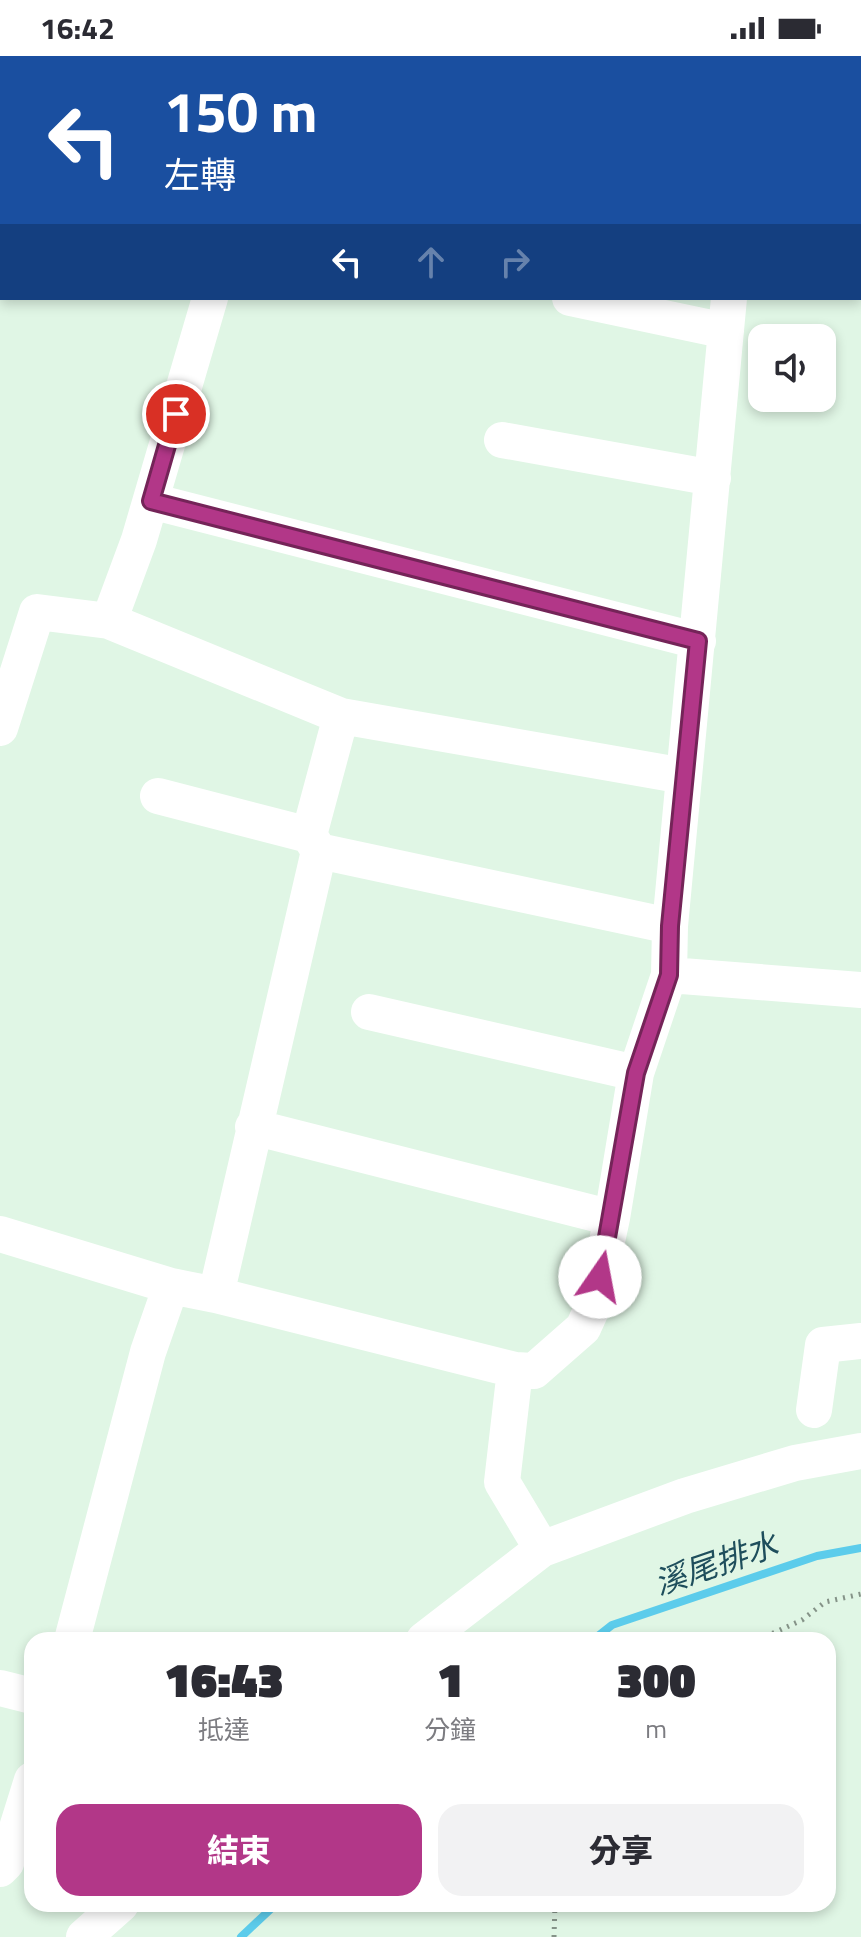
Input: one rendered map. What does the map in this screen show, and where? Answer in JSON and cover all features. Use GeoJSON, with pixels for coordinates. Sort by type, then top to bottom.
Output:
{"type":"FeatureCollection","features":[{"type":"Feature","properties":{"kind":"street"},"geometry":{"type":"LineString","coordinates":[[109,621],[151,501],[209,300]]}},
{"type":"Feature","properties":{"kind":"street"},"geometry":{"type":"LineString","coordinates":[[0,1234],[171,1286],[515,1370],[534,1371],[583,1328],[593,1306],[612,1218],[636,1073],[669,975],[670,926],[727,314],[590,300]]}},
{"type":"Feature","properties":{"kind":"street"},"geometry":{"type":"LineString","coordinates":[[502,440],[713,478]]}},
{"type":"Feature","properties":{"kind":"street"},"geometry":{"type":"LineString","coordinates":[[151,501],[698,641]]}},
{"type":"Feature","properties":{"kind":"street"},"geometry":{"type":"LineString","coordinates":[[0,728],[37,612],[109,621],[341,716],[684,776]]}},
{"type":"Feature","properties":{"kind":"street"},"geometry":{"type":"LineString","coordinates":[[216,1295],[341,716]]}},
{"type":"Feature","properties":{"kind":"street"},"geometry":{"type":"LineString","coordinates":[[158,796],[314,843],[670,926]]}},
{"type":"Feature","properties":{"kind":"street"},"geometry":{"type":"LineString","coordinates":[[669,975],[861,990]]}},
{"type":"Feature","properties":{"kind":"street"},"geometry":{"type":"LineString","coordinates":[[369,1012],[636,1073]]}},
{"type":"Feature","properties":{"kind":"street"},"geometry":{"type":"LineString","coordinates":[[253,1127],[612,1218]]}},
{"type":"Feature","properties":{"kind":"street"},"geometry":{"type":"LineString","coordinates":[[74,1632],[148,1352],[171,1286]]}},
{"type":"Feature","properties":{"kind":"street"},"geometry":{"type":"LineString","coordinates":[[814,1410],[823,1345],[861,1341]]}},
{"type":"Feature","properties":{"kind":"street"},"geometry":{"type":"LineString","coordinates":[[515,1370],[502,1482],[542,1549]]}},
{"type":"Feature","properties":{"kind":"street"},"geometry":{"type":"LineString","coordinates":[[434,1632],[542,1549],[685,1496],[795,1463],[861,1451]]}},
{"type":"Feature","properties":{"kind":"street"},"geometry":{"type":"LineString","coordinates":[[0,1688],[24,1694]]}},
{"type":"Feature","properties":{"kind":"street"},"geometry":{"type":"LineString","coordinates":[[0,1869],[6,1863],[24,1806]]}},
{"type":"Feature","properties":{"kind":"street"},"geometry":{"type":"LineString","coordinates":[[84,1937],[112,1912]]}},
{"type":"Feature","properties":{"kind":"path"},"geometry":{"type":"LineString","coordinates":[[776,1632],[802,1620],[825,1602],[861,1594]]}},
{"type":"Feature","properties":{"kind":"path"},"geometry":{"type":"LineString","coordinates":[[554,1937],[555,1912]]}},
{"type":"Feature","properties":{"kind":"waterway","name":"溪尾排水"},"geometry":{"type":"LineString","coordinates":[[603,1632],[612,1625],[817,1556],[861,1548]]}},
{"type":"Feature","properties":{"kind":"waterway","name":"溪尾排水"},"geometry":{"type":"LineString","coordinates":[[241,1937],[268,1912]]}},
{"type":"Feature","properties":{"kind":"route"},"geometry":{"type":"LineString","coordinates":[[176,414],[151,501],[698,641],[670,926],[669,975],[636,1073],[600,1277]]}}]}
